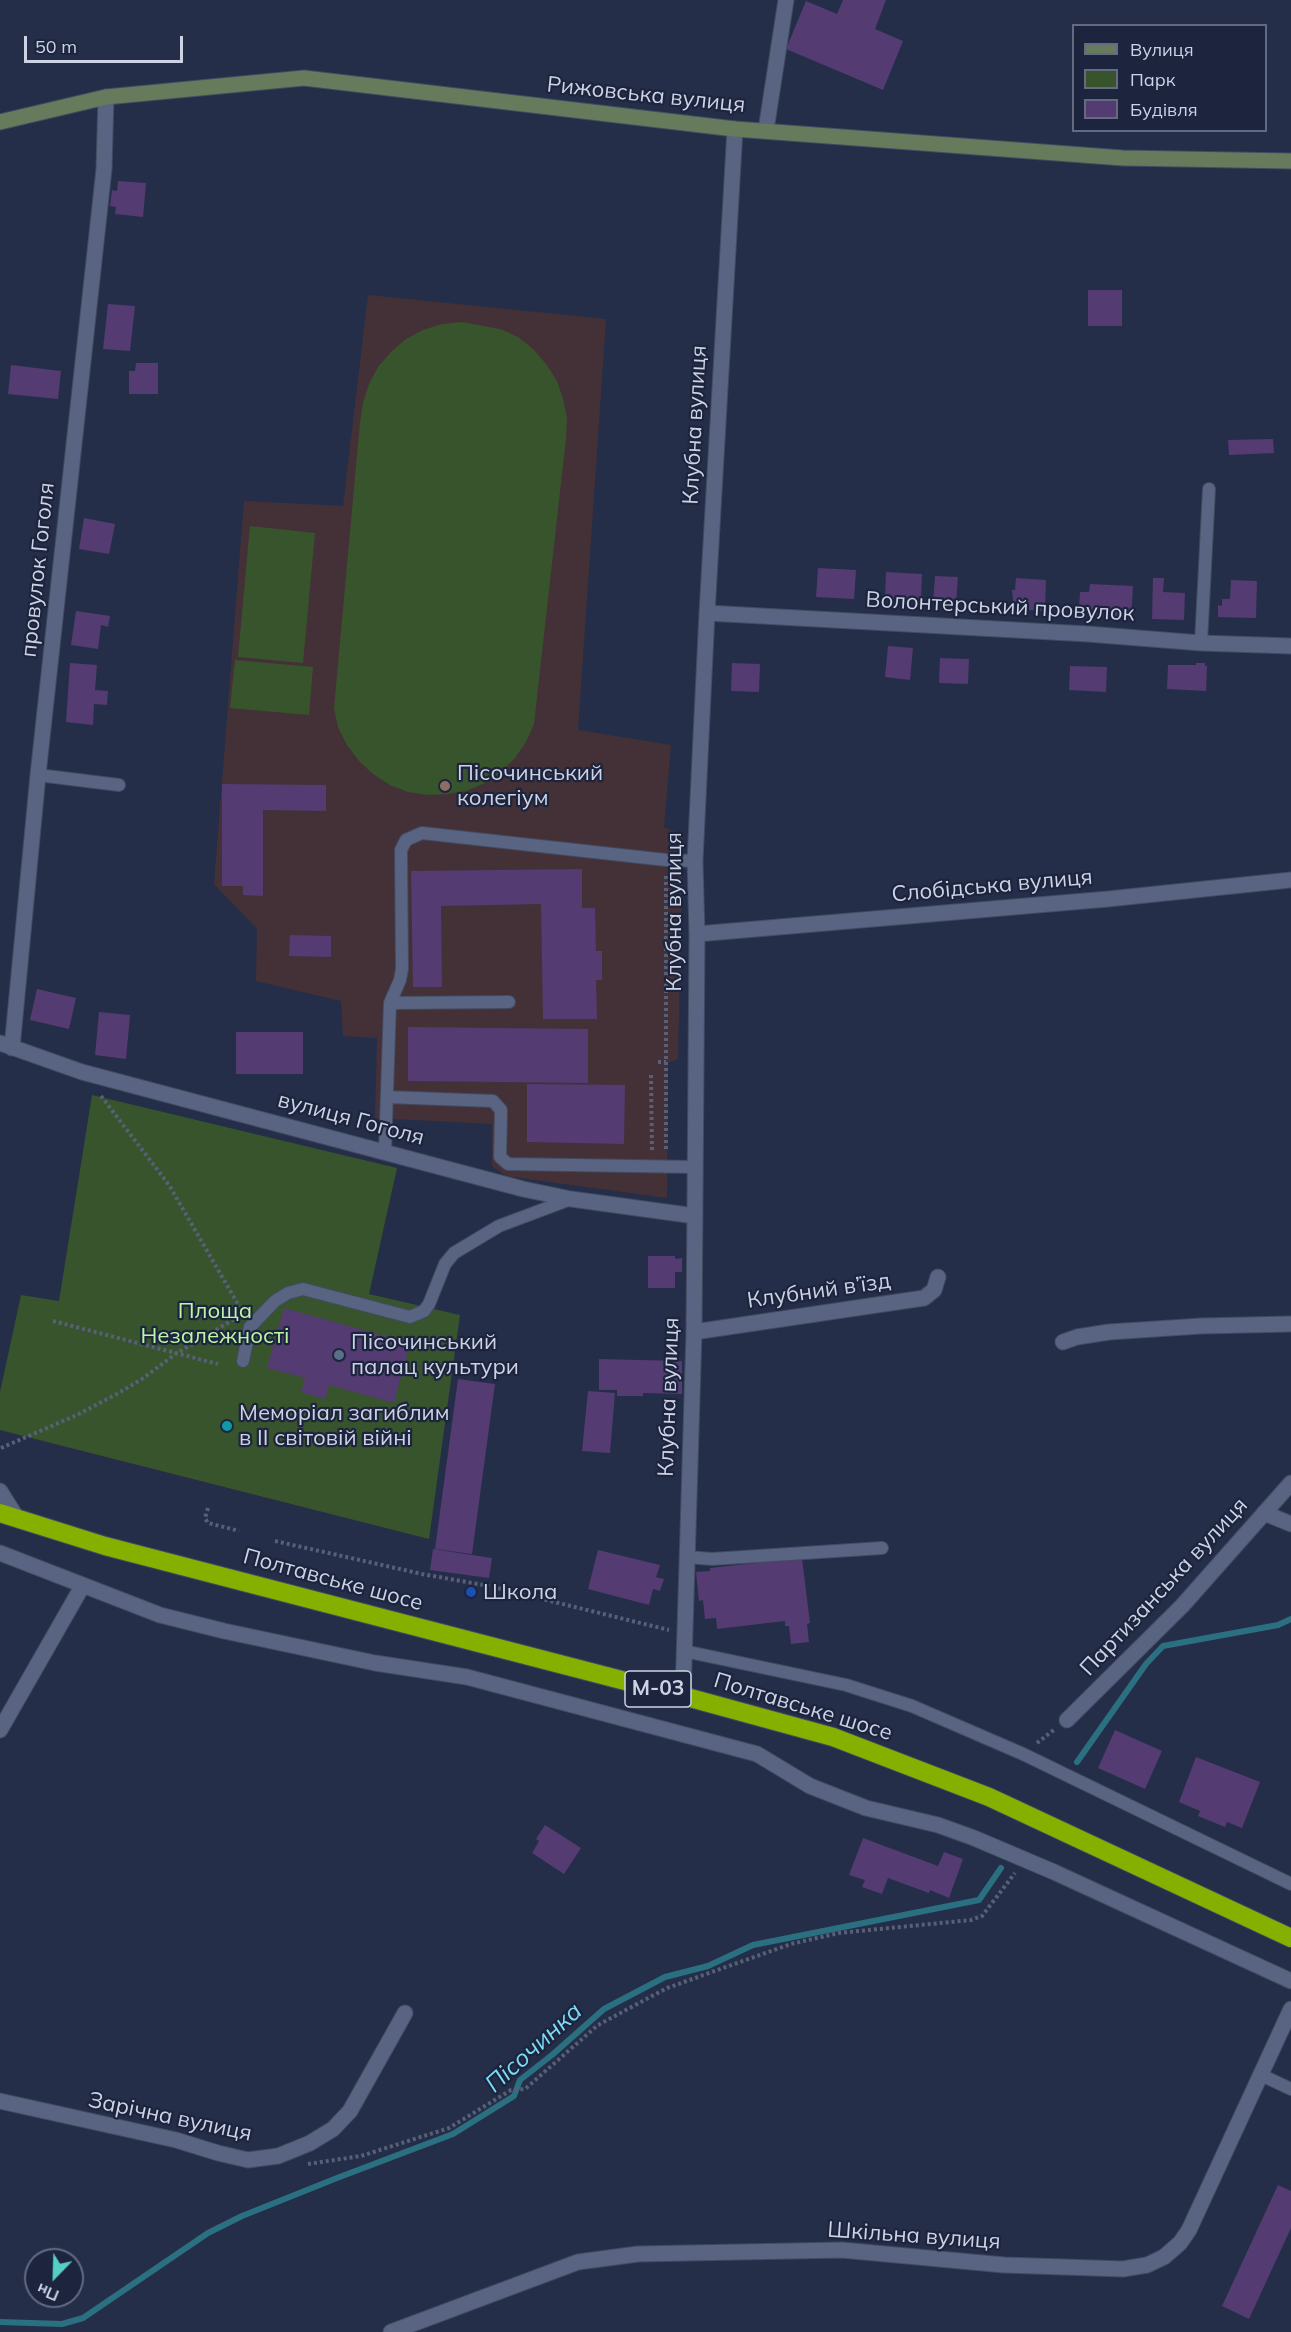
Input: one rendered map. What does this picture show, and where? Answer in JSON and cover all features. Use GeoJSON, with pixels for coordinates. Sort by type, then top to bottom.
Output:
{"type":"FeatureCollection","features":[{"type":"Feature","properties":{"kind":"highway","name":"Полтавське шосе"},"geometry":{"type":"LineString","coordinates":[[8,1516],[105,1546],[833,1737],[989,1797],[1291,1938]]}},
{"type":"Feature","properties":{"kind":"street"},"geometry":{"type":"LineString","coordinates":[[766,130],[786,0]]}},
{"type":"Feature","properties":{"kind":"street","name":"Рижовська вулиця"},"geometry":{"type":"LineString","coordinates":[[0,122],[106,97],[304,78],[735,129],[1123,158],[1291,161]]}},
{"type":"Feature","properties":{"kind":"street","name":"провулок Гоголя"},"geometry":{"type":"LineString","coordinates":[[6,1046],[104,169],[106,97]]}},
{"type":"Feature","properties":{"kind":"street","name":"Клубна вулиця"},"geometry":{"type":"LineString","coordinates":[[683,1696],[694,1332],[697,934],[695,861],[735,129]]}},
{"type":"Feature","properties":{"kind":"street","name":"Волонтерський провулок"},"geometry":{"type":"LineString","coordinates":[[707,613],[1076,633],[1202,643],[1291,646]]}},
{"type":"Feature","properties":{"kind":"street","name":"Слобідська вулиця"},"geometry":{"type":"LineString","coordinates":[[697,934],[1108,899],[1291,880]]}},
{"type":"Feature","properties":{"kind":"street","name":"вулиця Гоголя"},"geometry":{"type":"LineString","coordinates":[[6,1046],[82,1072],[523,1189],[571,1199],[695,1216]]}},
{"type":"Feature","properties":{"kind":"street","name":"Клубний в’їзд"},"geometry":{"type":"LineString","coordinates":[[694,1332],[924,1298],[934,1290],[938,1277]]}},
{"type":"Feature","properties":{"kind":"street"},"geometry":{"type":"LineString","coordinates":[[1063,1342],[1077,1337],[1109,1332],[1201,1326],[1291,1324]]}},
{"type":"Feature","properties":{"kind":"street","name":"Партизанська вулиця"},"geometry":{"type":"LineString","coordinates":[[1067,1720],[1182,1606],[1291,1483]]}},
{"type":"Feature","properties":{"kind":"street"},"geometry":{"type":"LineString","coordinates":[[0,1491],[8,1516]]}},
{"type":"Feature","properties":{"kind":"street"},"geometry":{"type":"LineString","coordinates":[[1264,1513],[1291,1524]]}},
{"type":"Feature","properties":{"kind":"street"},"geometry":{"type":"LineString","coordinates":[[0,1553],[160,1615],[375,1663],[467,1677],[757,1754],[810,1786],[866,1808],[938,1825],[1025,1860],[1291,1981]]}},
{"type":"Feature","properties":{"kind":"street"},"geometry":{"type":"LineString","coordinates":[[0,1730],[83,1585]]}},
{"type":"Feature","properties":{"kind":"street","name":"Шкільна вулиця"},"geometry":{"type":"LineString","coordinates":[[391,2332],[578,2262],[638,2254],[842,2250],[1004,2265],[1123,2269],[1147,2265],[1164,2257],[1180,2243],[1189,2230],[1291,2009]]}},
{"type":"Feature","properties":{"kind":"street","name":"Зарічна вулиця"},"geometry":{"type":"LineString","coordinates":[[0,2101],[176,2140],[218,2154],[248,2160],[278,2156],[310,2143],[333,2129],[350,2111],[405,2013]]}},
{"type":"Feature","properties":{"kind":"lane"},"geometry":{"type":"LineString","coordinates":[[1202,643],[1209,489]]}},
{"type":"Feature","properties":{"kind":"lane"},"geometry":{"type":"LineString","coordinates":[[38,775],[119,785]]}},
{"type":"Feature","properties":{"kind":"lane"},"geometry":{"type":"LineString","coordinates":[[385,1152],[390,1003],[402,969],[401,850],[411,836],[422,833],[666,860],[695,861]]}},
{"type":"Feature","properties":{"kind":"lane"},"geometry":{"type":"LineString","coordinates":[[390,1003],[509,1002]]}},
{"type":"Feature","properties":{"kind":"lane"},"geometry":{"type":"LineString","coordinates":[[387,1097],[493,1101],[501,1110],[500,1157],[508,1164],[694,1167]]}},
{"type":"Feature","properties":{"kind":"lane"},"geometry":{"type":"LineString","coordinates":[[243,1361],[250,1327],[275,1300],[288,1293],[303,1289],[410,1317],[419,1314],[429,1304],[445,1264],[454,1253],[499,1226],[571,1199]]}},
{"type":"Feature","properties":{"kind":"lane"},"geometry":{"type":"LineString","coordinates":[[687,1557],[712,1559],[882,1548]]}},
{"type":"Feature","properties":{"kind":"lane"},"geometry":{"type":"LineString","coordinates":[[684,1651],[846,1685],[912,1706],[1023,1754],[1291,1884]]}},
{"type":"Feature","properties":{"kind":"lane"},"geometry":{"type":"LineString","coordinates":[[1261,2075],[1291,2089]]}},
{"type":"Feature","properties":{"kind":"path"},"geometry":{"type":"LineString","coordinates":[[666,860],[666,1166]]}},
{"type":"Feature","properties":{"kind":"path"},"geometry":{"type":"LineString","coordinates":[[658,1062],[666,1062]]}},
{"type":"Feature","properties":{"kind":"path"},"geometry":{"type":"LineString","coordinates":[[82,1072],[169,1185],[250,1327]]}},
{"type":"Feature","properties":{"kind":"path"},"geometry":{"type":"LineString","coordinates":[[651,1076],[652,1166]]}},
{"type":"Feature","properties":{"kind":"path"},"geometry":{"type":"LineString","coordinates":[[1,1448],[77,1415],[115,1395],[214,1329],[244,1314]]}},
{"type":"Feature","properties":{"kind":"path"},"geometry":{"type":"LineString","coordinates":[[53,1321],[218,1364]]}},
{"type":"Feature","properties":{"kind":"path"},"geometry":{"type":"LineString","coordinates":[[208,1508],[206,1518],[208,1523],[239,1531]]}},
{"type":"Feature","properties":{"kind":"path"},"geometry":{"type":"LineString","coordinates":[[275,1541],[422,1574],[489,1586],[685,1634]]}},
{"type":"Feature","properties":{"kind":"path"},"geometry":{"type":"LineString","coordinates":[[1023,1754],[1067,1720]]}},
{"type":"Feature","properties":{"kind":"path"},"geometry":{"type":"LineString","coordinates":[[307,2164],[361,2156],[449,2128],[511,2090],[525,2089],[598,2025],[667,1988],[791,1944],[840,1933],[971,1920],[982,1916],[1025,1860]]}},
{"type":"Feature","properties":{"kind":"shaded area","name":"Пісочинський колегіум"},"geometry":{"type":"Polygon","coordinates":[[[368,295],[606,319],[578,730],[671,745],[664,827],[683,835],[678,1059],[668,1063],[667,1198],[506,1176],[492,1166],[492,1124],[375,1118],[377,1038],[343,1036],[341,1001],[256,981],[257,929],[214,884],[244,501],[343,506],[368,295]]]}},
{"type":"Feature","properties":{"kind":"green space"},"geometry":{"type":"Polygon","coordinates":[[[462,322],[500,329],[518,337],[533,349],[557,381],[567,418],[566,438],[534,724],[515,758],[485,783],[466,791],[428,795],[408,792],[390,785],[373,774],[347,745],[338,727],[334,708],[360,422],[369,384],[378,367],[406,339],[442,324],[462,322]]]}},
{"type":"Feature","properties":{"kind":"green space"},"geometry":{"type":"Polygon","coordinates":[[[250,526],[315,533],[303,663],[238,657],[250,526]]]}},
{"type":"Feature","properties":{"kind":"green space"},"geometry":{"type":"Polygon","coordinates":[[[235,660],[313,667],[309,715],[230,708],[235,660]]]}},
{"type":"Feature","properties":{"kind":"green space","name":"Площа Незалежності"},"geometry":{"type":"Polygon","coordinates":[[[92,1095],[397,1168],[369,1294],[460,1315],[429,1539],[0,1430],[0,1392],[21,1295],[59,1301],[92,1095]]]}},
{"type":"Feature","properties":{"kind":"building"},"geometry":{"type":"Polygon","coordinates":[[[843,0],[886,0],[875,29],[903,41],[883,90],[786,49],[806,1],[837,14],[843,0]]]}},
{"type":"Feature","properties":{"kind":"building"},"geometry":{"type":"Polygon","coordinates":[[[118,181],[146,183],[143,217],[115,214],[116,207],[110,206],[112,190],[117,191],[118,181]]]}},
{"type":"Feature","properties":{"kind":"building"},"geometry":{"type":"Polygon","coordinates":[[[1088,290],[1122,290],[1122,326],[1088,326],[1088,290]]]}},
{"type":"Feature","properties":{"kind":"building"},"geometry":{"type":"Polygon","coordinates":[[[108,304],[135,306],[130,351],[103,349],[108,304]]]}},
{"type":"Feature","properties":{"kind":"building"},"geometry":{"type":"Polygon","coordinates":[[[136,363],[158,363],[158,394],[129,394],[129,371],[135,371],[136,363]]]}},
{"type":"Feature","properties":{"kind":"building"},"geometry":{"type":"Polygon","coordinates":[[[11,365],[61,371],[58,399],[8,394],[11,365]]]}},
{"type":"Feature","properties":{"kind":"building"},"geometry":{"type":"Polygon","coordinates":[[[1273,439],[1274,453],[1229,455],[1228,440],[1273,439]]]}},
{"type":"Feature","properties":{"kind":"building"},"geometry":{"type":"Polygon","coordinates":[[[84,518],[115,524],[109,554],[79,549],[84,518]]]}},
{"type":"Feature","properties":{"kind":"building"},"geometry":{"type":"Polygon","coordinates":[[[818,568],[856,570],[854,599],[816,597],[818,568]]]}},
{"type":"Feature","properties":{"kind":"building"},"geometry":{"type":"Polygon","coordinates":[[[886,572],[922,574],[921,601],[885,599],[886,572]]]}},
{"type":"Feature","properties":{"kind":"building"},"geometry":{"type":"Polygon","coordinates":[[[935,576],[958,577],[956,604],[933,603],[935,576]]]}},
{"type":"Feature","properties":{"kind":"building"},"geometry":{"type":"Polygon","coordinates":[[[1016,578],[1046,580],[1045,611],[1014,609],[1012,590],[1015,590],[1016,578]]]}},
{"type":"Feature","properties":{"kind":"building"},"geometry":{"type":"Polygon","coordinates":[[[1153,578],[1164,578],[1163,592],[1185,593],[1184,620],[1152,619],[1153,578]]]}},
{"type":"Feature","properties":{"kind":"building"},"geometry":{"type":"Polygon","coordinates":[[[1231,580],[1257,581],[1256,618],[1218,617],[1218,605],[1222,606],[1222,599],[1230,599],[1231,580]]]}},
{"type":"Feature","properties":{"kind":"building"},"geometry":{"type":"Polygon","coordinates":[[[1090,584],[1133,586],[1131,619],[1088,616],[1088,609],[1079,609],[1080,592],[1089,592],[1090,584]]]}},
{"type":"Feature","properties":{"kind":"building"},"geometry":{"type":"Polygon","coordinates":[[[76,611],[110,616],[108,627],[101,625],[98,649],[71,645],[76,611]]]}},
{"type":"Feature","properties":{"kind":"building"},"geometry":{"type":"Polygon","coordinates":[[[888,646],[913,648],[910,680],[885,677],[888,646]]]}},
{"type":"Feature","properties":{"kind":"building"},"geometry":{"type":"Polygon","coordinates":[[[940,658],[969,659],[968,684],[939,683],[940,658]]]}},
{"type":"Feature","properties":{"kind":"building"},"geometry":{"type":"Polygon","coordinates":[[[70,663],[97,665],[95,690],[108,691],[107,705],[94,704],[93,725],[66,722],[70,663]]]}},
{"type":"Feature","properties":{"kind":"building"},"geometry":{"type":"Polygon","coordinates":[[[732,663],[760,664],[759,692],[731,691],[732,663]]]}},
{"type":"Feature","properties":{"kind":"building"},"geometry":{"type":"Polygon","coordinates":[[[1196,663],[1205,663],[1207,666],[1206,691],[1167,689],[1168,665],[1196,665],[1196,663]]]}},
{"type":"Feature","properties":{"kind":"building"},"geometry":{"type":"Polygon","coordinates":[[[1070,666],[1107,667],[1106,692],[1069,690],[1070,666]]]}},
{"type":"Feature","properties":{"kind":"building"},"geometry":{"type":"Polygon","coordinates":[[[222,784],[326,785],[326,811],[263,810],[263,896],[243,895],[243,886],[222,886],[222,784]]]}},
{"type":"Feature","properties":{"kind":"building"},"geometry":{"type":"Polygon","coordinates":[[[582,869],[582,908],[595,908],[596,951],[602,951],[602,980],[596,980],[597,1019],[543,1019],[541,904],[441,906],[442,987],[413,987],[411,871],[582,869]]]}},
{"type":"Feature","properties":{"kind":"building"},"geometry":{"type":"Polygon","coordinates":[[[290,935],[331,936],[331,957],[289,956],[290,935]]]}},
{"type":"Feature","properties":{"kind":"building"},"geometry":{"type":"Polygon","coordinates":[[[37,989],[76,998],[69,1029],[30,1020],[37,989]]]}},
{"type":"Feature","properties":{"kind":"building"},"geometry":{"type":"Polygon","coordinates":[[[99,1012],[130,1015],[126,1059],[95,1055],[99,1012]]]}},
{"type":"Feature","properties":{"kind":"building"},"geometry":{"type":"Polygon","coordinates":[[[408,1027],[588,1029],[588,1083],[408,1081],[408,1027]]]}},
{"type":"Feature","properties":{"kind":"building"},"geometry":{"type":"Polygon","coordinates":[[[236,1032],[303,1032],[303,1074],[236,1074],[236,1032]]]}},
{"type":"Feature","properties":{"kind":"building"},"geometry":{"type":"Polygon","coordinates":[[[527,1084],[625,1085],[624,1144],[527,1142],[527,1084]]]}},
{"type":"Feature","properties":{"kind":"building"},"geometry":{"type":"Polygon","coordinates":[[[648,1256],[682,1258],[682,1272],[675,1272],[675,1288],[648,1288],[648,1256]]]}},
{"type":"Feature","properties":{"kind":"building","name":"Пісочинський палац культури"},"geometry":{"type":"Polygon","coordinates":[[[284,1308],[410,1343],[394,1403],[329,1385],[325,1399],[301,1392],[305,1378],[267,1368],[284,1308]]]}},
{"type":"Feature","properties":{"kind":"building"},"geometry":{"type":"Polygon","coordinates":[[[599,1359],[682,1361],[682,1394],[643,1393],[643,1396],[617,1396],[617,1390],[599,1390],[599,1359]]]}},
{"type":"Feature","properties":{"kind":"building"},"geometry":{"type":"Polygon","coordinates":[[[458,1379],[495,1384],[472,1554],[435,1549],[458,1379]]]}},
{"type":"Feature","properties":{"kind":"building"},"geometry":{"type":"Polygon","coordinates":[[[588,1391],[615,1393],[610,1453],[582,1451],[588,1391]]]}},
{"type":"Feature","properties":{"kind":"building"},"geometry":{"type":"Polygon","coordinates":[[[433,1549],[492,1558],[489,1578],[430,1570],[433,1549]]]}},
{"type":"Feature","properties":{"kind":"building"},"geometry":{"type":"Polygon","coordinates":[[[598,1550],[660,1565],[656,1577],[664,1579],[660,1591],[653,1589],[649,1605],[588,1589],[598,1550]]]}},
{"type":"Feature","properties":{"kind":"building"},"geometry":{"type":"Polygon","coordinates":[[[802,1558],[810,1623],[807,1624],[809,1642],[791,1644],[789,1626],[785,1626],[785,1621],[717,1629],[716,1618],[705,1619],[703,1600],[699,1601],[696,1572],[710,1571],[710,1568],[802,1558]]]}},
{"type":"Feature","properties":{"kind":"building"},"geometry":{"type":"Polygon","coordinates":[[[1115,1730],[1162,1751],[1145,1789],[1098,1768],[1115,1730]]]}},
{"type":"Feature","properties":{"kind":"building"},"geometry":{"type":"Polygon","coordinates":[[[1196,1757],[1260,1782],[1242,1828],[1227,1822],[1225,1827],[1198,1816],[1200,1811],[1179,1802],[1196,1757]]]}},
{"type":"Feature","properties":{"kind":"building"},"geometry":{"type":"Polygon","coordinates":[[[545,1825],[581,1848],[564,1874],[532,1853],[539,1841],[536,1839],[545,1825]]]}},
{"type":"Feature","properties":{"kind":"building"},"geometry":{"type":"Polygon","coordinates":[[[863,1838],[938,1866],[944,1852],[963,1859],[949,1898],[888,1878],[882,1894],[862,1887],[865,1880],[849,1875],[863,1838]]]}},
{"type":"Feature","properties":{"kind":"building"},"geometry":{"type":"Polygon","coordinates":[[[1278,2185],[1291,2191],[1291,2228],[1249,2319],[1222,2306],[1278,2185]]]}},
{"type":"Feature","properties":{"kind":"waterway","name":"Пісочинка"},"geometry":{"type":"LineString","coordinates":[[1077,1762],[1146,1664],[1163,1646],[1278,1625],[1291,1619]]}},
{"type":"Feature","properties":{"kind":"waterway","name":"Пісочинка"},"geometry":{"type":"LineString","coordinates":[[0,2322],[62,2324],[83,2318],[208,2233],[242,2216],[453,2134],[514,2096],[520,2080],[604,2009],[665,1977],[708,1966],[753,1945],[979,1900],[1001,1868]]}},
{"type":"Feature","properties":{"kind":"place","name":"Пісочинський колегіум"},"geometry":{"type":"Point","coordinates":[445,786]}},
{"type":"Feature","properties":{"kind":"place","name":"Пісочинський палац культури"},"geometry":{"type":"Point","coordinates":[339,1355]}},
{"type":"Feature","properties":{"kind":"place","name":"Меморіал загиблим в II світовій війні"},"geometry":{"type":"Point","coordinates":[227,1426]}},
{"type":"Feature","properties":{"kind":"place","name":"Школа"},"geometry":{"type":"Point","coordinates":[471,1592]}}]}
